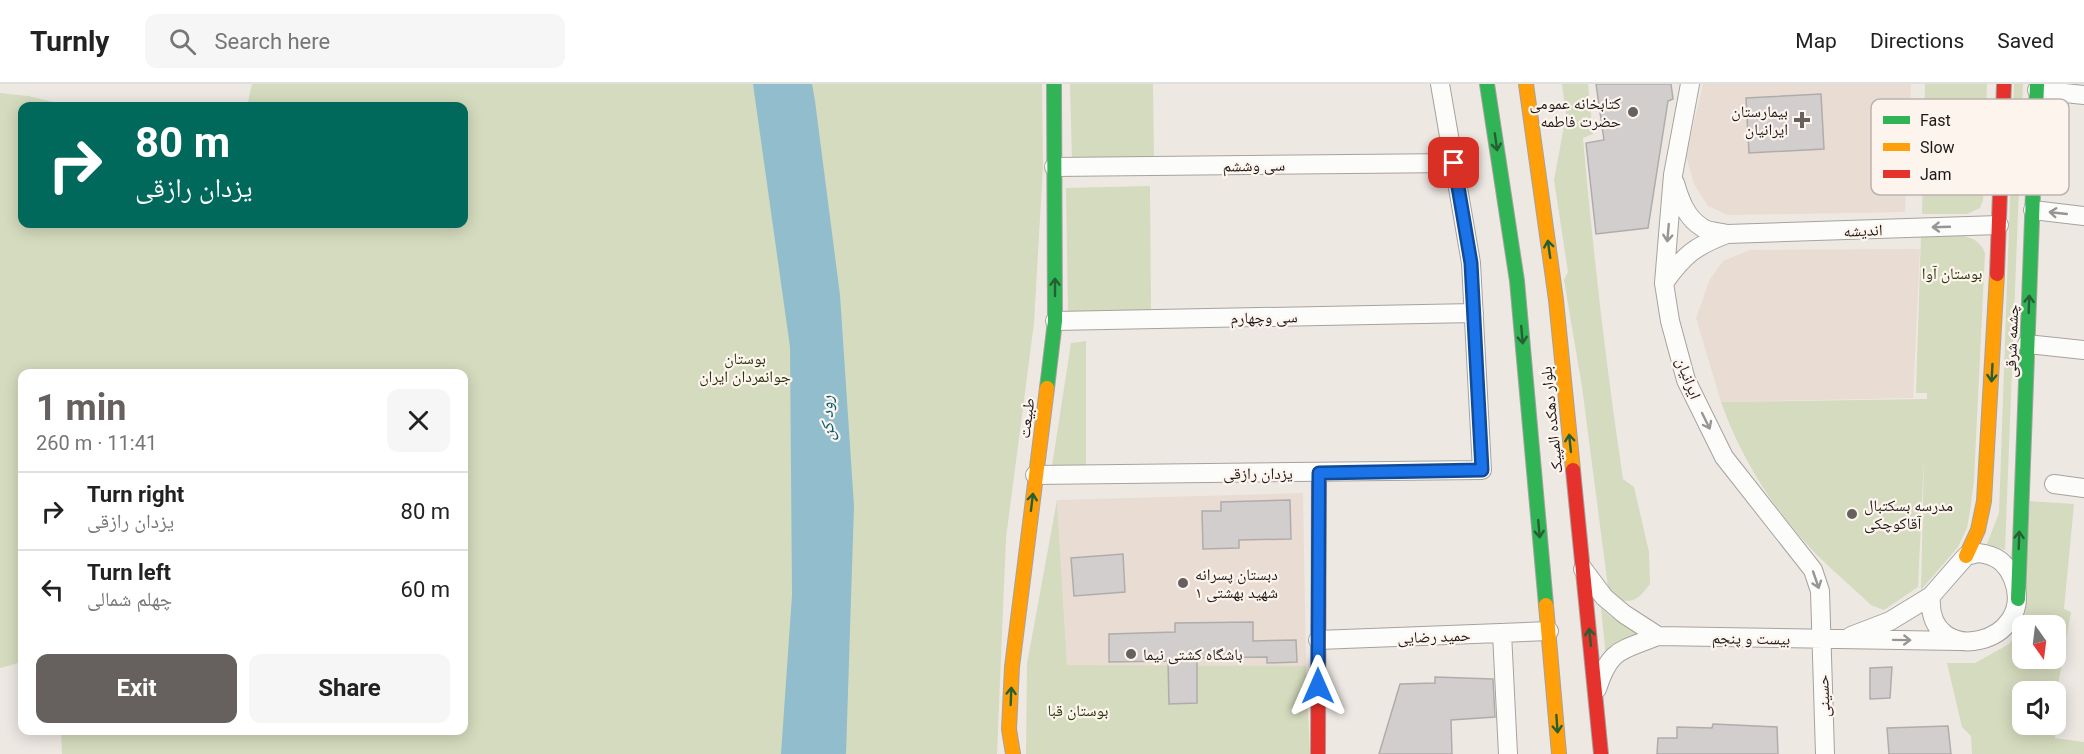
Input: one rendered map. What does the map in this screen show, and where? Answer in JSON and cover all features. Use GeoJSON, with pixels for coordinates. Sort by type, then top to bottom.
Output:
{"type":"FeatureCollection","features":[{"type":"Feature","properties":{"kind":"street","name":"طبیعت"},"geometry":{"type":"LineString","coordinates":[[1013,754],[1010,729],[1012,667],[1055,321],[1054,84]]}},
{"type":"Feature","properties":{"kind":"street"},"geometry":{"type":"LineString","coordinates":[[1440,84],[1471,263],[1474,313]]}},
{"type":"Feature","properties":{"kind":"street","name":"بلوار دهکده المپیک"},"geometry":{"type":"LineString","coordinates":[[1487,84],[1517,280],[1559,754]]}},
{"type":"Feature","properties":{"kind":"street","name":"بلوار دهکده المپیک"},"geometry":{"type":"LineString","coordinates":[[1526,84],[1556,300],[1601,754]]}},
{"type":"Feature","properties":{"kind":"street","name":"ایرانیان"},"geometry":{"type":"LineString","coordinates":[[1690,84],[1672,175],[1664,283],[1670,321],[1686,380],[1724,457],[1813,570],[1820,591],[1821,639]]}},
{"type":"Feature","properties":{"kind":"street","name":"چشمه شرقی"},"geometry":{"type":"LineString","coordinates":[[2003,99],[2004,84]]}},
{"type":"Feature","properties":{"kind":"street"},"geometry":{"type":"LineString","coordinates":[[2037,87],[2084,95]]}},
{"type":"Feature","properties":{"kind":"street","name":"سی وششم"},"geometry":{"type":"LineString","coordinates":[[1054,167],[1454,163]]}},
{"type":"Feature","properties":{"kind":"street"},"geometry":{"type":"LineString","coordinates":[[1672,175],[1680,200],[1688,214],[1704,228],[1727,234]]}},
{"type":"Feature","properties":{"kind":"street","name":"چشمه شرقی"},"geometry":{"type":"LineString","coordinates":[[1966,556],[1975,542],[1984,505],[2000,195]]}},
{"type":"Feature","properties":{"kind":"street","name":"چشمه شرقی"},"geometry":{"type":"LineString","coordinates":[[2018,599],[2033,195]]}},
{"type":"Feature","properties":{"kind":"street"},"geometry":{"type":"LineString","coordinates":[[2033,210],[2084,216]]}},
{"type":"Feature","properties":{"kind":"street","name":"اندیشه"},"geometry":{"type":"LineString","coordinates":[[1727,234],[1999,225]]}},
{"type":"Feature","properties":{"kind":"street"},"geometry":{"type":"LineString","coordinates":[[1664,283],[1680,260],[1704,243],[1727,234]]}},
{"type":"Feature","properties":{"kind":"street","name":"سی وچهارم"},"geometry":{"type":"LineString","coordinates":[[1055,321],[1474,313]]}},
{"type":"Feature","properties":{"kind":"street","name":"یزدان رازقی"},"geometry":{"type":"LineString","coordinates":[[1035,475],[1482,470],[1474,313]]}},
{"type":"Feature","properties":{"kind":"street"},"geometry":{"type":"LineString","coordinates":[[2027,344],[2084,350]]}},
{"type":"Feature","properties":{"kind":"street"},"geometry":{"type":"LineString","coordinates":[[1318,754],[1319,473]]}},
{"type":"Feature","properties":{"kind":"street"},"geometry":{"type":"LineString","coordinates":[[2054,484],[2084,488]]}},
{"type":"Feature","properties":{"kind":"street"},"geometry":{"type":"LineString","coordinates":[[1978,553],[1991,555],[2001,560],[2012,577],[2018,599],[2014,614],[2006,626],[1994,635],[1981,640],[1959,641],[1949,637],[1936,624],[1932,615],[1931,596],[1966,556],[1978,553]]}},
{"type":"Feature","properties":{"kind":"street"},"geometry":{"type":"LineString","coordinates":[[1583,569],[1604,597],[1624,614],[1658,636]]}},
{"type":"Feature","properties":{"kind":"street","name":"بیست و پنجم"},"geometry":{"type":"LineString","coordinates":[[1844,640],[1890,621],[1931,596]]}},
{"type":"Feature","properties":{"kind":"street","name":"حمید رضایی"},"geometry":{"type":"LineString","coordinates":[[1318,640],[1549,631]]}},
{"type":"Feature","properties":{"kind":"street"},"geometry":{"type":"LineString","coordinates":[[1502,633],[1508,754]]}},
{"type":"Feature","properties":{"kind":"street"},"geometry":{"type":"LineString","coordinates":[[1596,695],[1605,666],[1617,652],[1658,636]]}},
{"type":"Feature","properties":{"kind":"street","name":"بیست و پنجم"},"geometry":{"type":"LineString","coordinates":[[1658,636],[1959,641]]}},
{"type":"Feature","properties":{"kind":"street","name":"حسینی"},"geometry":{"type":"LineString","coordinates":[[1821,639],[1825,754]]}},
{"type":"Feature","properties":{"kind":"shaded area","name":"بیمارستان ایرانیان"},"geometry":{"type":"Polygon","coordinates":[[[1703,84],[1911,84],[1910,99],[1871,99],[1871,195],[1906,195],[1905,212],[1728,215],[1708,206],[1694,184],[1686,156],[1703,84]]]}},
{"type":"Feature","properties":{"kind":"shaded area"},"geometry":{"type":"Polygon","coordinates":[[[1920,249],[1913,398],[1721,402],[1696,318],[1710,279],[1723,261],[1750,250],[1920,249]]]}},
{"type":"Feature","properties":{"kind":"shaded area","name":"دبستان پسرانه شهید بهشتی ۱"},"geometry":{"type":"Polygon","coordinates":[[[1303,493],[1306,666],[1067,665],[1057,500],[1303,493]]]}},
{"type":"Feature","properties":{"kind":"green space","name":"بوستان جوانمردان ایران"},"geometry":{"type":"Polygon","coordinates":[[[252,84],[1042,84],[1043,166],[1034,323],[1006,538],[997,754],[62,754],[61,735],[468,735],[468,369],[18,369],[18,663],[0,668],[0,93],[54,102],[18,102],[18,228],[468,228],[468,102],[248,102],[252,84]]]}},
{"type":"Feature","properties":{"kind":"green space"},"geometry":{"type":"Polygon","coordinates":[[[1070,84],[1153,84],[1154,160],[1072,161],[1070,84]]]}},
{"type":"Feature","properties":{"kind":"green space"},"geometry":{"type":"Polygon","coordinates":[[[1562,84],[1588,84],[1593,134],[1583,138],[1611,394],[1623,479],[1634,487],[1649,552],[1650,584],[1636,599],[1628,601],[1616,599],[1608,587],[1582,387],[1564,280],[1568,272],[1554,180],[1566,115],[1562,84]]]}},
{"type":"Feature","properties":{"kind":"green space"},"geometry":{"type":"Polygon","coordinates":[[[1925,84],[1987,84],[1986,99],[1925,99],[1925,84]]]}},
{"type":"Feature","properties":{"kind":"green space"},"geometry":{"type":"Polygon","coordinates":[[[2014,84],[2023,84],[2022,99],[2013,99],[2014,84]]]}},
{"type":"Feature","properties":{"kind":"green space"},"geometry":{"type":"Polygon","coordinates":[[[1150,186],[1151,312],[1068,313],[1066,188],[1150,186]]]}},
{"type":"Feature","properties":{"kind":"green space"},"geometry":{"type":"Polygon","coordinates":[[[1922,195],[1983,195],[1980,208],[1967,214],[1922,214],[1922,195]]]}},
{"type":"Feature","properties":{"kind":"green space"},"geometry":{"type":"Polygon","coordinates":[[[2010,195],[2019,195],[2005,550],[1987,544],[1999,513],[2010,195]]]}},
{"type":"Feature","properties":{"kind":"green space","name":"مدرسه بسکتبال آقاکوچکی"},"geometry":{"type":"Polygon","coordinates":[[[1958,235],[1966,237],[1981,245],[1985,253],[1974,480],[1967,528],[1958,547],[1921,590],[1924,457],[1918,587],[1884,610],[1871,605],[1820,558],[1778,510],[1736,440],[1721,402],[1927,399],[1927,393],[1916,393],[1921,236],[1958,235]]]}},
{"type":"Feature","properties":{"kind":"green space"},"geometry":{"type":"Polygon","coordinates":[[[1086,341],[1086,465],[1052,466],[1071,343],[1086,341]]]}},
{"type":"Feature","properties":{"kind":"green space","name":"بوستان قبا"},"geometry":{"type":"Polygon","coordinates":[[[1057,500],[1067,665],[1306,666],[1310,754],[1026,754],[1027,664],[1057,500]]]}},
{"type":"Feature","properties":{"kind":"green space"},"geometry":{"type":"Polygon","coordinates":[[[2030,501],[2074,504],[2064,609],[2071,612],[2066,640],[2066,615],[2023,615],[2030,501]]]}},
{"type":"Feature","properties":{"kind":"green space"},"geometry":{"type":"Polygon","coordinates":[[[1601,608],[1610,616],[1644,634],[1606,657],[1601,608]]]}},
{"type":"Feature","properties":{"kind":"green space"},"geometry":{"type":"Polygon","coordinates":[[[2012,640],[2012,669],[2061,669],[2059,681],[2012,681],[2012,735],[2055,735],[2055,738],[2084,742],[2084,754],[1972,754],[1971,736],[1962,727],[1947,663],[1975,663],[2012,640]]]}},
{"type":"Feature","properties":{"kind":"water","name":"رود کن"},"geometry":{"type":"Polygon","coordinates":[[[753,84],[812,84],[815,101],[840,295],[854,506],[846,754],[781,754],[792,595],[790,347],[753,84]]]}},
{"type":"Feature","properties":{"kind":"building"},"geometry":{"type":"Polygon","coordinates":[[[1596,84],[1671,84],[1673,99],[1668,101],[1648,228],[1596,234],[1586,143],[1604,140],[1596,84]]]}},
{"type":"Feature","properties":{"kind":"building"},"geometry":{"type":"Polygon","coordinates":[[[1821,94],[1824,149],[1749,153],[1746,98],[1821,94]]]}},
{"type":"Feature","properties":{"kind":"building"},"geometry":{"type":"Polygon","coordinates":[[[1290,500],[1291,539],[1239,540],[1239,548],[1203,549],[1202,511],[1221,511],[1221,502],[1290,500]]]}},
{"type":"Feature","properties":{"kind":"building"},"geometry":{"type":"Polygon","coordinates":[[[1123,554],[1125,592],[1074,596],[1071,558],[1123,554]]]}},
{"type":"Feature","properties":{"kind":"building"},"geometry":{"type":"Polygon","coordinates":[[[1253,622],[1253,641],[1296,640],[1297,662],[1267,663],[1267,657],[1197,658],[1197,703],[1169,704],[1168,661],[1109,662],[1109,634],[1175,632],[1175,623],[1253,622]]]}},
{"type":"Feature","properties":{"kind":"building"},"geometry":{"type":"Polygon","coordinates":[[[1892,667],[1890,698],[1870,699],[1870,668],[1892,667]]]}},
{"type":"Feature","properties":{"kind":"building"},"geometry":{"type":"Polygon","coordinates":[[[1435,677],[1493,679],[1495,717],[1451,720],[1452,754],[1379,754],[1400,684],[1435,683],[1435,677]]]}},
{"type":"Feature","properties":{"kind":"building"},"geometry":{"type":"Polygon","coordinates":[[[1713,724],[1777,727],[1778,754],[1657,754],[1658,738],[1677,738],[1677,727],[1712,728],[1713,724]]]}},
{"type":"Feature","properties":{"kind":"building"},"geometry":{"type":"Polygon","coordinates":[[[1948,726],[1951,754],[1889,754],[1887,728],[1948,726]]]}},
{"type":"Feature","properties":{"kind":"traffic: fast"},"geometry":{"type":"LineString","coordinates":[[1047,388],[1055,321],[1054,84]]}},
{"type":"Feature","properties":{"kind":"traffic: fast"},"geometry":{"type":"LineString","coordinates":[[1487,84],[1517,281],[1546,605]]}},
{"type":"Feature","properties":{"kind":"traffic: fast"},"geometry":{"type":"LineString","coordinates":[[2036,99],[2037,84]]}},
{"type":"Feature","properties":{"kind":"traffic: fast"},"geometry":{"type":"LineString","coordinates":[[2018,599],[2033,195]]}},
{"type":"Feature","properties":{"kind":"traffic: slow"},"geometry":{"type":"LineString","coordinates":[[1526,84],[1556,300],[1573,470]]}},
{"type":"Feature","properties":{"kind":"traffic: slow"},"geometry":{"type":"LineString","coordinates":[[1966,556],[1978,530],[1984,501],[1997,274]]}},
{"type":"Feature","properties":{"kind":"traffic: slow"},"geometry":{"type":"LineString","coordinates":[[1013,754],[1009,729],[1012,667],[1047,388]]}},
{"type":"Feature","properties":{"kind":"traffic: slow"},"geometry":{"type":"LineString","coordinates":[[1546,605],[1559,754]]}},
{"type":"Feature","properties":{"kind":"traffic: jam"},"geometry":{"type":"LineString","coordinates":[[2003,99],[2004,84]]}},
{"type":"Feature","properties":{"kind":"traffic: jam"},"geometry":{"type":"LineString","coordinates":[[1997,274],[2000,195]]}},
{"type":"Feature","properties":{"kind":"traffic: jam"},"geometry":{"type":"LineString","coordinates":[[1573,470],[1601,754]]}},
{"type":"Feature","properties":{"kind":"traffic: jam"},"geometry":{"type":"LineString","coordinates":[[1318,754],[1319,473]]}},
{"type":"Feature","properties":{"kind":"place","name":"کتابخانه عمومی حضرت فاطمه"},"geometry":{"type":"Point","coordinates":[1633,112]}},
{"type":"Feature","properties":{"kind":"place","name":"بیمارستان ایرانیان"},"geometry":{"type":"Point","coordinates":[1802,120]}},
{"type":"Feature","properties":{"kind":"place","name":"مدرسه بسکتبال آقاکوچکی"},"geometry":{"type":"Point","coordinates":[1852,514]}},
{"type":"Feature","properties":{"kind":"place","name":"دبستان پسرانه شهید بهشتی ۱"},"geometry":{"type":"Point","coordinates":[1183,583]}},
{"type":"Feature","properties":{"kind":"place","name":"باشگاه کشتی نیما"},"geometry":{"type":"Point","coordinates":[1131,654]}},
{"type":"Feature","properties":{"kind":"route"},"geometry":{"type":"LineString","coordinates":[[1318,686],[1319,473],[1482,470],[1471,263],[1454,163]]}},
{"type":"Feature","properties":{"kind":"park label","name":"بوستان آوا"},"geometry":{"type":"Point","coordinates":[1952,273]}}]}
